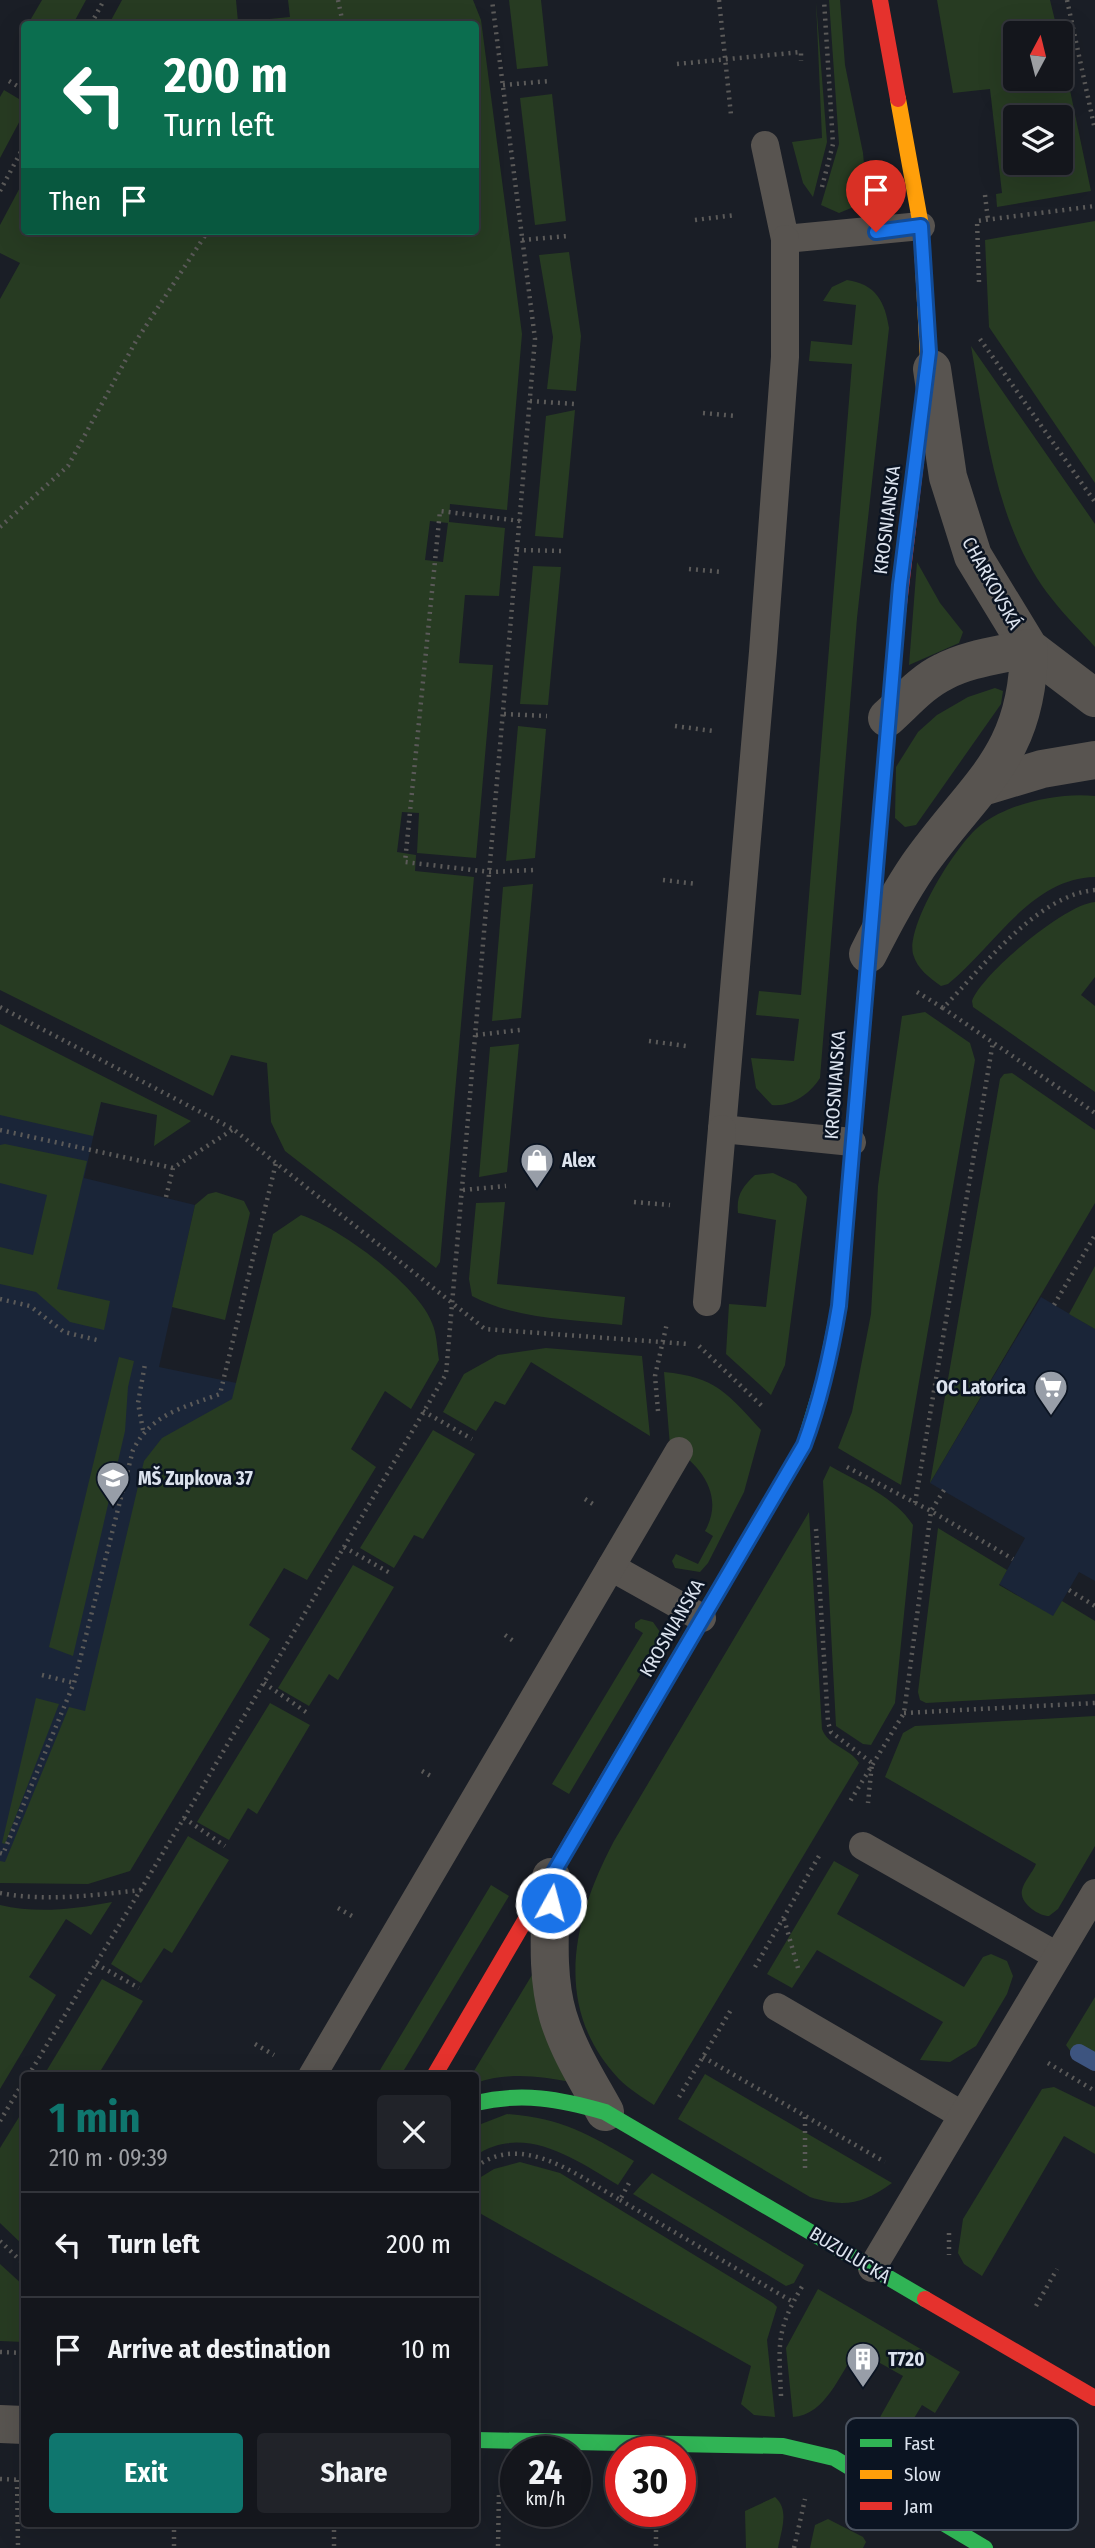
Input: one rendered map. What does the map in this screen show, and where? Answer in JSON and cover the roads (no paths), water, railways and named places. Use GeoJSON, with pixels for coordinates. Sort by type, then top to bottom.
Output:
{"type":"FeatureCollection","features":[{"type":"Feature","properties":{"kind":"street","name":"KROSNIANSKA"},"geometry":{"type":"LineString","coordinates":[[436,2072],[804,1445],[818,1406],[839,1306],[887,718],[900,585],[929,352],[921,226],[880,0]]}},
{"type":"Feature","properties":{"kind":"street","name":"CHARKOVSKÁ"},"geometry":{"type":"LineString","coordinates":[[929,352],[948,477],[963,531],[990,586],[1029,648],[1095,698]]}},
{"type":"Feature","properties":{"kind":"street"},"geometry":{"type":"LineString","coordinates":[[866,958],[889,913],[918,866],[1002,758],[1024,706],[1029,648],[966,663],[943,672],[922,686],[887,718]]}},
{"type":"Feature","properties":{"kind":"street"},"geometry":{"type":"LineString","coordinates":[[982,787],[1042,769],[1095,760]]}},
{"type":"Feature","properties":{"kind":"street"},"geometry":{"type":"LineString","coordinates":[[551,1877],[551,1982],[558,2015],[569,2047],[605,2112]]}},
{"type":"Feature","properties":{"kind":"street","name":"BUZULUCKÁ"},"geometry":{"type":"LineString","coordinates":[[479,2102],[507,2094],[545,2096],[605,2112],[1095,2398]]}},
{"type":"Feature","properties":{"kind":"street"},"geometry":{"type":"LineString","coordinates":[[0,2424],[21,2425]]}},
{"type":"Feature","properties":{"kind":"street"},"geometry":{"type":"LineString","coordinates":[[479,2440],[783,2446],[810,2450],[846,2465]]}},
{"type":"Feature","properties":{"kind":"street"},"geometry":{"type":"LineString","coordinates":[[955,2530],[985,2548]]}},
{"type":"Feature","properties":{"kind":"lane"},"geometry":{"type":"LineString","coordinates":[[708,1302],[784,371],[785,239],[765,145]]}},
{"type":"Feature","properties":{"kind":"lane"},"geometry":{"type":"LineString","coordinates":[[785,239],[921,226]]}},
{"type":"Feature","properties":{"kind":"lane"},"geometry":{"type":"LineString","coordinates":[[722,1129],[852,1142]]}},
{"type":"Feature","properties":{"kind":"lane"},"geometry":{"type":"LineString","coordinates":[[314,2072],[679,1451]]}},
{"type":"Feature","properties":{"kind":"lane"},"geometry":{"type":"LineString","coordinates":[[611,1567],[702,1618]]}},
{"type":"Feature","properties":{"kind":"lane"},"geometry":{"type":"LineString","coordinates":[[863,1846],[1057,1956]]}},
{"type":"Feature","properties":{"kind":"lane"},"geometry":{"type":"LineString","coordinates":[[872,2268],[1095,1893]]}},
{"type":"Feature","properties":{"kind":"lane"},"geometry":{"type":"LineString","coordinates":[[777,2007],[962,2115]]}},
{"type":"Feature","properties":{"kind":"waterway"},"geometry":{"type":"LineString","coordinates":[[1079,2053],[1095,2062]]}},
{"type":"Feature","properties":{"kind":"place","name":"Alex"},"geometry":{"type":"Point","coordinates":[537,1190]}},
{"type":"Feature","properties":{"kind":"place","name":"OC Latorica"},"geometry":{"type":"Point","coordinates":[1051,1417]}},
{"type":"Feature","properties":{"kind":"place","name":"MŠ Zupkova 37"},"geometry":{"type":"Point","coordinates":[113,1508]}},
{"type":"Feature","properties":{"kind":"place","name":"T720"},"geometry":{"type":"Point","coordinates":[863,2389]}}]}
